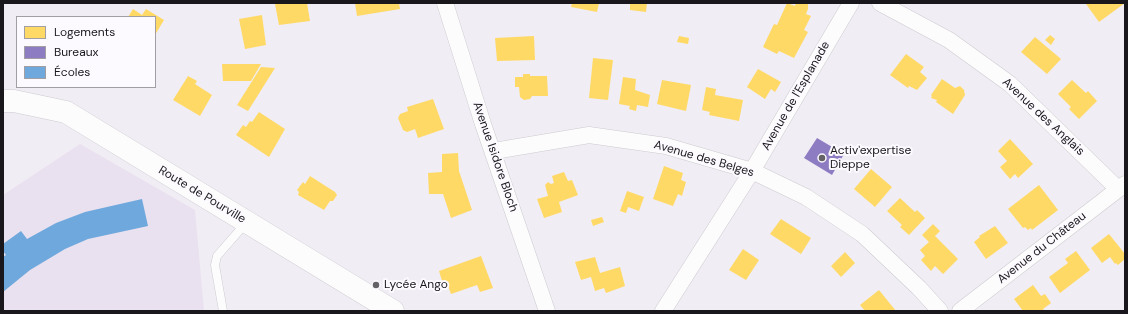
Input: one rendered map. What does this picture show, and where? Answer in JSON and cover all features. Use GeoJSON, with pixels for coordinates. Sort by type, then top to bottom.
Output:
{"type":"FeatureCollection","features":[{"type":"Feature","properties":{"kind":"main road","name":"Route de Pourville"},"geometry":{"type":"LineString","coordinates":[[3,101],[14,101],[66,112],[247,222],[387,310]]}},
{"type":"Feature","properties":{"kind":"street","name":"Avenue Isidore Bloch"},"geometry":{"type":"LineString","coordinates":[[445,3],[483,124],[494,151],[547,311]]}},
{"type":"Feature","properties":{"kind":"street","name":"Avenue de l'Esplanade"},"geometry":{"type":"LineString","coordinates":[[663,311],[752,171],[850,3]]}},
{"type":"Feature","properties":{"kind":"street","name":"Avenue des Anglais"},"geometry":{"type":"LineString","coordinates":[[880,3],[949,40],[1010,84],[1122,187]]}},
{"type":"Feature","properties":{"kind":"street","name":"Avenue des Belges"},"geometry":{"type":"LineString","coordinates":[[494,151],[589,135],[666,146],[752,171],[806,197],[862,234],[919,288],[940,311]]}},
{"type":"Feature","properties":{"kind":"street","name":"Avenue du Château"},"geometry":{"type":"LineString","coordinates":[[960,311],[1122,187]]}},
{"type":"Feature","properties":{"kind":"lane"},"geometry":{"type":"LineString","coordinates":[[223,311],[215,265],[217,256],[247,222]]}},
{"type":"Feature","properties":{"kind":"shaded area"},"geometry":{"type":"Polygon","coordinates":[[[80,144],[195,210],[204,311],[3,311],[3,195],[80,144]]]}},
{"type":"Feature","properties":{"kind":"building: Logements"},"geometry":{"type":"Polygon","coordinates":[[[307,3],[310,21],[279,25],[275,4],[307,3]]]}},
{"type":"Feature","properties":{"kind":"building: Logements"},"geometry":{"type":"Polygon","coordinates":[[[355,3],[399,3],[400,9],[357,16],[355,3]]]}},
{"type":"Feature","properties":{"kind":"building: Logements"},"geometry":{"type":"Polygon","coordinates":[[[572,3],[599,3],[597,12],[571,7],[572,3]]]}},
{"type":"Feature","properties":{"kind":"building: Logements"},"geometry":{"type":"Polygon","coordinates":[[[630,3],[647,3],[646,12],[630,10],[630,3]]]}},
{"type":"Feature","properties":{"kind":"building: Logements"},"geometry":{"type":"Polygon","coordinates":[[[787,3],[795,6],[796,3],[808,4],[806,14],[811,16],[804,30],[808,32],[794,58],[779,51],[777,54],[763,47],[774,24],[777,25],[787,3]]]}},
{"type":"Feature","properties":{"kind":"building: Logements"},"geometry":{"type":"Polygon","coordinates":[[[1125,3],[1099,22],[1086,4],[1125,3]]]}},
{"type":"Feature","properties":{"kind":"building: Logements"},"geometry":{"type":"Polygon","coordinates":[[[133,9],[142,15],[146,9],[164,20],[156,33],[156,16],[129,16],[133,9]]]}},
{"type":"Feature","properties":{"kind":"building: Logements"},"geometry":{"type":"Polygon","coordinates":[[[262,15],[266,45],[245,49],[239,19],[262,15]]]}},
{"type":"Feature","properties":{"kind":"building: Logements"},"geometry":{"type":"Polygon","coordinates":[[[1050,35],[1055,39],[1051,45],[1045,40],[1050,35]]]}},
{"type":"Feature","properties":{"kind":"building: Logements"},"geometry":{"type":"Polygon","coordinates":[[[534,36],[535,60],[497,61],[495,38],[534,36]]]}},
{"type":"Feature","properties":{"kind":"building: Logements"},"geometry":{"type":"Polygon","coordinates":[[[679,36],[689,38],[688,44],[677,42],[679,36]]]}},
{"type":"Feature","properties":{"kind":"building: Logements"},"geometry":{"type":"Polygon","coordinates":[[[1035,37],[1061,59],[1047,74],[1021,52],[1035,37]]]}},
{"type":"Feature","properties":{"kind":"building: Logements"},"geometry":{"type":"Polygon","coordinates":[[[906,54],[924,67],[920,72],[927,78],[917,90],[909,86],[908,88],[890,75],[906,54]]]}},
{"type":"Feature","properties":{"kind":"building: Logements"},"geometry":{"type":"Polygon","coordinates":[[[593,58],[613,60],[608,100],[589,98],[593,58]]]}},
{"type":"Feature","properties":{"kind":"building: Logements"},"geometry":{"type":"Polygon","coordinates":[[[222,64],[261,64],[251,81],[223,81],[222,64]]]}},
{"type":"Feature","properties":{"kind":"building: Logements"},"geometry":{"type":"Polygon","coordinates":[[[261,67],[275,68],[248,111],[237,105],[261,67]]]}},
{"type":"Feature","properties":{"kind":"building: Logements"},"geometry":{"type":"Polygon","coordinates":[[[758,69],[781,82],[775,92],[771,89],[765,99],[747,87],[758,69]]]}},
{"type":"Feature","properties":{"kind":"building: Logements"},"geometry":{"type":"Polygon","coordinates":[[[523,74],[530,74],[530,76],[547,76],[548,96],[532,96],[530,99],[524,100],[520,97],[519,87],[515,87],[515,77],[523,77],[523,74]]]}},
{"type":"Feature","properties":{"kind":"building: Logements"},"geometry":{"type":"Polygon","coordinates":[[[188,76],[197,81],[195,84],[212,95],[200,116],[173,100],[188,76]]]}},
{"type":"Feature","properties":{"kind":"building: Logements"},"geometry":{"type":"Polygon","coordinates":[[[623,77],[636,79],[635,90],[650,95],[648,107],[637,105],[636,111],[629,109],[630,106],[619,104],[623,77]]]}},
{"type":"Feature","properties":{"kind":"building: Logements"},"geometry":{"type":"Polygon","coordinates":[[[942,79],[955,88],[960,86],[964,90],[965,95],[953,114],[936,102],[937,100],[931,98],[931,95],[942,79]]]}},
{"type":"Feature","properties":{"kind":"building: Logements"},"geometry":{"type":"Polygon","coordinates":[[[662,80],[691,85],[686,111],[657,104],[662,80]]]}},
{"type":"Feature","properties":{"kind":"building: Logements"},"geometry":{"type":"Polygon","coordinates":[[[1072,80],[1086,93],[1088,91],[1097,101],[1079,119],[1069,109],[1071,107],[1058,94],[1072,80]]]}},
{"type":"Feature","properties":{"kind":"building: Logements"},"geometry":{"type":"Polygon","coordinates":[[[706,87],[716,89],[715,95],[743,100],[739,121],[709,115],[710,112],[702,110],[706,87]]]}},
{"type":"Feature","properties":{"kind":"building: Logements"},"geometry":{"type":"Polygon","coordinates":[[[433,99],[444,129],[418,138],[415,129],[407,132],[403,130],[398,118],[400,114],[408,111],[407,107],[433,99]]]}},
{"type":"Feature","properties":{"kind":"building: Logements"},"geometry":{"type":"Polygon","coordinates":[[[259,112],[285,129],[269,157],[236,135],[243,125],[246,127],[250,121],[252,122],[259,112]]]}},
{"type":"Feature","properties":{"kind":"building: Logements"},"geometry":{"type":"Polygon","coordinates":[[[1010,139],[1033,164],[1018,178],[1015,174],[1010,179],[1000,167],[1007,161],[998,151],[1010,139]]]}},
{"type":"Feature","properties":{"kind":"building: Logements"},"geometry":{"type":"Polygon","coordinates":[[[458,153],[459,171],[472,210],[451,218],[443,194],[429,194],[428,173],[442,172],[442,154],[458,153]]]}},
{"type":"Feature","properties":{"kind":"building: Logements"},"geometry":{"type":"Polygon","coordinates":[[[664,166],[683,173],[681,180],[686,182],[682,196],[678,194],[673,206],[653,199],[664,166]]]}},
{"type":"Feature","properties":{"kind":"building: Logements"},"geometry":{"type":"Polygon","coordinates":[[[871,169],[892,187],[875,207],[854,189],[871,169]]]}},
{"type":"Feature","properties":{"kind":"building: Logements"},"geometry":{"type":"Polygon","coordinates":[[[564,172],[568,181],[572,180],[578,195],[559,202],[562,212],[544,218],[537,199],[548,196],[545,185],[548,182],[551,184],[554,183],[552,176],[564,172]]]}},
{"type":"Feature","properties":{"kind":"building: Logements"},"geometry":{"type":"Polygon","coordinates":[[[310,176],[335,192],[337,195],[333,201],[330,201],[324,210],[298,195],[299,192],[297,190],[303,182],[305,184],[310,176]]]}},
{"type":"Feature","properties":{"kind":"building: Logements"},"geometry":{"type":"Polygon","coordinates":[[[1039,185],[1058,210],[1032,230],[1031,228],[1028,230],[1025,227],[1023,228],[1008,209],[1039,185]]]}},
{"type":"Feature","properties":{"kind":"building: Logements"},"geometry":{"type":"Polygon","coordinates":[[[627,191],[644,197],[639,211],[628,207],[626,213],[620,211],[627,191]]]}},
{"type":"Feature","properties":{"kind":"building: Logements"},"geometry":{"type":"Polygon","coordinates":[[[900,198],[915,212],[917,210],[925,218],[909,235],[900,227],[902,225],[887,211],[900,198]]]}},
{"type":"Feature","properties":{"kind":"building: Logements"},"geometry":{"type":"Polygon","coordinates":[[[602,217],[604,222],[593,226],[591,220],[602,217]]]}},
{"type":"Feature","properties":{"kind":"building: Logements"},"geometry":{"type":"Polygon","coordinates":[[[781,219],[811,238],[801,254],[770,234],[781,219]]]}},
{"type":"Feature","properties":{"kind":"building: Logements"},"geometry":{"type":"Polygon","coordinates":[[[933,224],[940,231],[935,236],[958,259],[943,274],[935,266],[931,271],[921,260],[925,256],[920,250],[929,242],[922,235],[933,224]]]}},
{"type":"Feature","properties":{"kind":"building: Logements"},"geometry":{"type":"Polygon","coordinates":[[[995,226],[1008,243],[986,259],[974,242],[980,237],[979,236],[995,226]]]}},
{"type":"Feature","properties":{"kind":"building: Logements"},"geometry":{"type":"Polygon","coordinates":[[[1109,234],[1125,254],[1125,259],[1118,265],[1116,263],[1115,264],[1110,257],[1102,263],[1091,248],[1109,234]]]}},
{"type":"Feature","properties":{"kind":"building: Logements"},"geometry":{"type":"Polygon","coordinates":[[[743,249],[759,260],[746,280],[729,270],[743,249]]]}},
{"type":"Feature","properties":{"kind":"building: Logements"},"geometry":{"type":"Polygon","coordinates":[[[1076,251],[1090,270],[1060,293],[1049,277],[1068,263],[1065,259],[1076,251]]]}},
{"type":"Feature","properties":{"kind":"building: Logements"},"geometry":{"type":"Polygon","coordinates":[[[845,252],[855,263],[841,277],[831,266],[845,252]]]}},
{"type":"Feature","properties":{"kind":"building: Logements"},"geometry":{"type":"Polygon","coordinates":[[[481,256],[493,288],[480,292],[477,285],[451,294],[447,283],[443,284],[439,271],[481,256]]]}},
{"type":"Feature","properties":{"kind":"building: Logements"},"geometry":{"type":"Polygon","coordinates":[[[595,257],[600,273],[620,267],[625,286],[606,293],[604,288],[595,291],[591,277],[581,280],[575,262],[595,257]]]}},
{"type":"Feature","properties":{"kind":"building: Logements"},"geometry":{"type":"Polygon","coordinates":[[[1033,285],[1041,296],[1045,294],[1051,303],[1043,309],[1045,311],[1023,311],[1014,299],[1033,285]]]}},
{"type":"Feature","properties":{"kind":"building: Logements"},"geometry":{"type":"Polygon","coordinates":[[[879,290],[896,311],[865,311],[860,305],[879,290]]]}},
{"type":"Feature","properties":{"kind":"building: Bureaux"},"geometry":{"type":"Polygon","coordinates":[[[817,138],[844,154],[832,175],[804,158],[817,138]]]}},
{"type":"Feature","properties":{"kind":"building: Écoles"},"geometry":{"type":"Polygon","coordinates":[[[142,199],[148,226],[88,239],[65,249],[30,270],[3,292],[3,257],[6,255],[3,251],[3,244],[21,231],[27,239],[56,223],[85,212],[142,199]]]}},
{"type":"Feature","properties":{"kind":"place","name":"Activ'expertise Dieppe"},"geometry":{"type":"Point","coordinates":[822,158]}},
{"type":"Feature","properties":{"kind":"place","name":"Lycée Ango"},"geometry":{"type":"Point","coordinates":[376,285]}}]}
